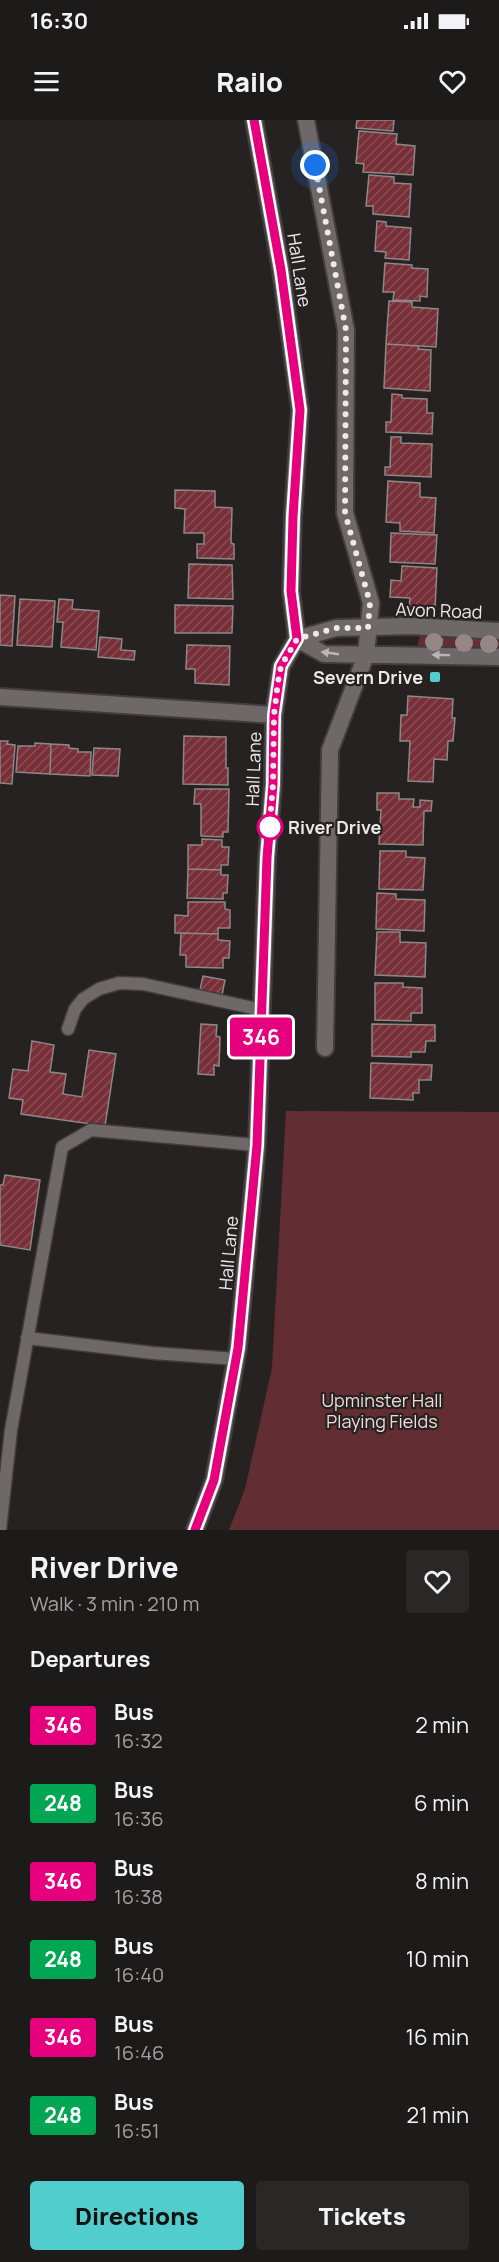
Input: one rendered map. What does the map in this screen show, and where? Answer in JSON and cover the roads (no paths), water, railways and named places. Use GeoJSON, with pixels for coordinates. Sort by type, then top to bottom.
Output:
{"type":"FeatureCollection","features":[{"type":"Feature","properties":{"kind":"street","name":"Hall Lane"},"geometry":{"type":"LineString","coordinates":[[195,1530],[214,1480],[236,1359],[257,1145],[274,715],[281,666],[297,639],[291,591],[300,410],[281,270],[254,120]]}},
{"type":"Feature","properties":{"kind":"street","name":"Hall Lane"},"geometry":{"type":"LineString","coordinates":[[306,120],[346,330],[345,513],[370,603],[366,655]]}},
{"type":"Feature","properties":{"kind":"street","name":"Avon Road"},"geometry":{"type":"LineString","coordinates":[[297,639],[336,628],[410,627],[499,632]]}},
{"type":"Feature","properties":{"kind":"street"},"geometry":{"type":"LineString","coordinates":[[297,639],[324,654],[499,657]]}},
{"type":"Feature","properties":{"kind":"street"},"geometry":{"type":"LineString","coordinates":[[325,1048],[330,750],[366,655]]}},
{"type":"Feature","properties":{"kind":"street"},"geometry":{"type":"LineString","coordinates":[[0,697],[274,715]]}},
{"type":"Feature","properties":{"kind":"lane"},"geometry":{"type":"LineString","coordinates":[[68,1029],[75,1009],[84,999],[99,989],[120,982],[143,984],[262,1010]]}},
{"type":"Feature","properties":{"kind":"lane"},"geometry":{"type":"LineString","coordinates":[[0,1530],[11,1430],[62,1147],[91,1131],[257,1145]]}},
{"type":"Feature","properties":{"kind":"lane"},"geometry":{"type":"LineString","coordinates":[[27,1338],[153,1353],[236,1359]]}},
{"type":"Feature","properties":{"kind":"place","name":"Severn Drive"},"geometry":{"type":"Point","coordinates":[435,677]}},
{"type":"Feature","properties":{"kind":"place","name":"River Drive"},"geometry":{"type":"Point","coordinates":[270,827]}},
{"type":"Feature","properties":{"kind":"park label","name":"Upminster Hall Playing Fields"},"geometry":{"type":"Point","coordinates":[382,1410]}}]}
